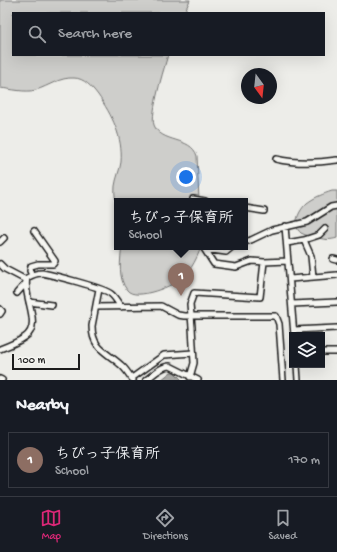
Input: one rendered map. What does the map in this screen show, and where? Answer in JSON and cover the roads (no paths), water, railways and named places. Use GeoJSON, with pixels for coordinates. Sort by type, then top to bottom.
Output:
{"type":"FeatureCollection","features":[{"type":"Feature","properties":{"kind":"street"},"geometry":{"type":"LineString","coordinates":[[276,159],[289,162],[314,163],[337,160]]}},
{"type":"Feature","properties":{"kind":"street"},"geometry":{"type":"LineString","coordinates":[[248,241],[272,230],[307,222],[331,207],[337,206]]}},
{"type":"Feature","properties":{"kind":"street"},"geometry":{"type":"LineString","coordinates":[[248,208],[264,211]]}},
{"type":"Feature","properties":{"kind":"street"},"geometry":{"type":"LineString","coordinates":[[286,226],[294,332],[337,328]]}},
{"type":"Feature","properties":{"kind":"street"},"geometry":{"type":"LineString","coordinates":[[287,243],[304,240],[319,235],[325,229]]}},
{"type":"Feature","properties":{"kind":"street"},"geometry":{"type":"LineString","coordinates":[[32,275],[30,271],[31,266],[38,264],[52,264],[55,261],[34,231]]}},
{"type":"Feature","properties":{"kind":"street"},"geometry":{"type":"LineString","coordinates":[[304,240],[311,256],[313,277]]}},
{"type":"Feature","properties":{"kind":"street"},"geometry":{"type":"LineString","coordinates":[[205,250],[214,264],[236,267],[252,261],[288,261]]}},
{"type":"Feature","properties":{"kind":"street"},"geometry":{"type":"LineString","coordinates":[[215,250],[226,252],[228,250]]}},
{"type":"Feature","properties":{"kind":"street"},"geometry":{"type":"LineString","coordinates":[[190,377],[193,370],[193,353],[190,304],[194,293],[260,297],[264,262]]}},
{"type":"Feature","properties":{"kind":"street"},"geometry":{"type":"LineString","coordinates":[[0,264],[5,269],[26,281]]}},
{"type":"Feature","properties":{"kind":"street"},"geometry":{"type":"LineString","coordinates":[[17,293],[27,278],[41,273],[77,282],[111,293],[120,307]]}},
{"type":"Feature","properties":{"kind":"street"},"geometry":{"type":"LineString","coordinates":[[290,278],[337,275]]}},
{"type":"Feature","properties":{"kind":"street"},"geometry":{"type":"LineString","coordinates":[[0,349],[25,338],[30,334],[33,327],[33,318],[25,289],[26,281]]}},
{"type":"Feature","properties":{"kind":"street"},"geometry":{"type":"LineString","coordinates":[[100,289],[92,332],[95,342],[102,350],[122,365],[133,379],[164,355],[193,353]]}},
{"type":"Feature","properties":{"kind":"street"},"geometry":{"type":"LineString","coordinates":[[28,302],[52,305]]}},
{"type":"Feature","properties":{"kind":"street"},"geometry":{"type":"LineString","coordinates":[[292,304],[337,302]]}},
{"type":"Feature","properties":{"kind":"street"},"geometry":{"type":"LineString","coordinates":[[96,307],[160,306],[178,315],[191,316],[276,316],[279,324],[283,380]]}},
{"type":"Feature","properties":{"kind":"street"},"geometry":{"type":"LineString","coordinates":[[0,310],[2,311],[0,314]]}},
{"type":"Feature","properties":{"kind":"street"},"geometry":{"type":"LineString","coordinates":[[325,352],[337,352]]}},
{"type":"Feature","properties":{"kind":"street"},"geometry":{"type":"LineString","coordinates":[[146,380],[165,366],[174,368],[198,380]]}},
{"type":"Feature","properties":{"kind":"street"},"geometry":{"type":"LineString","coordinates":[[297,368],[298,380]]}},
{"type":"Feature","properties":{"kind":"place","name":"ちびっ子保育所"},"geometry":{"type":"Point","coordinates":[181,296]}}]}
